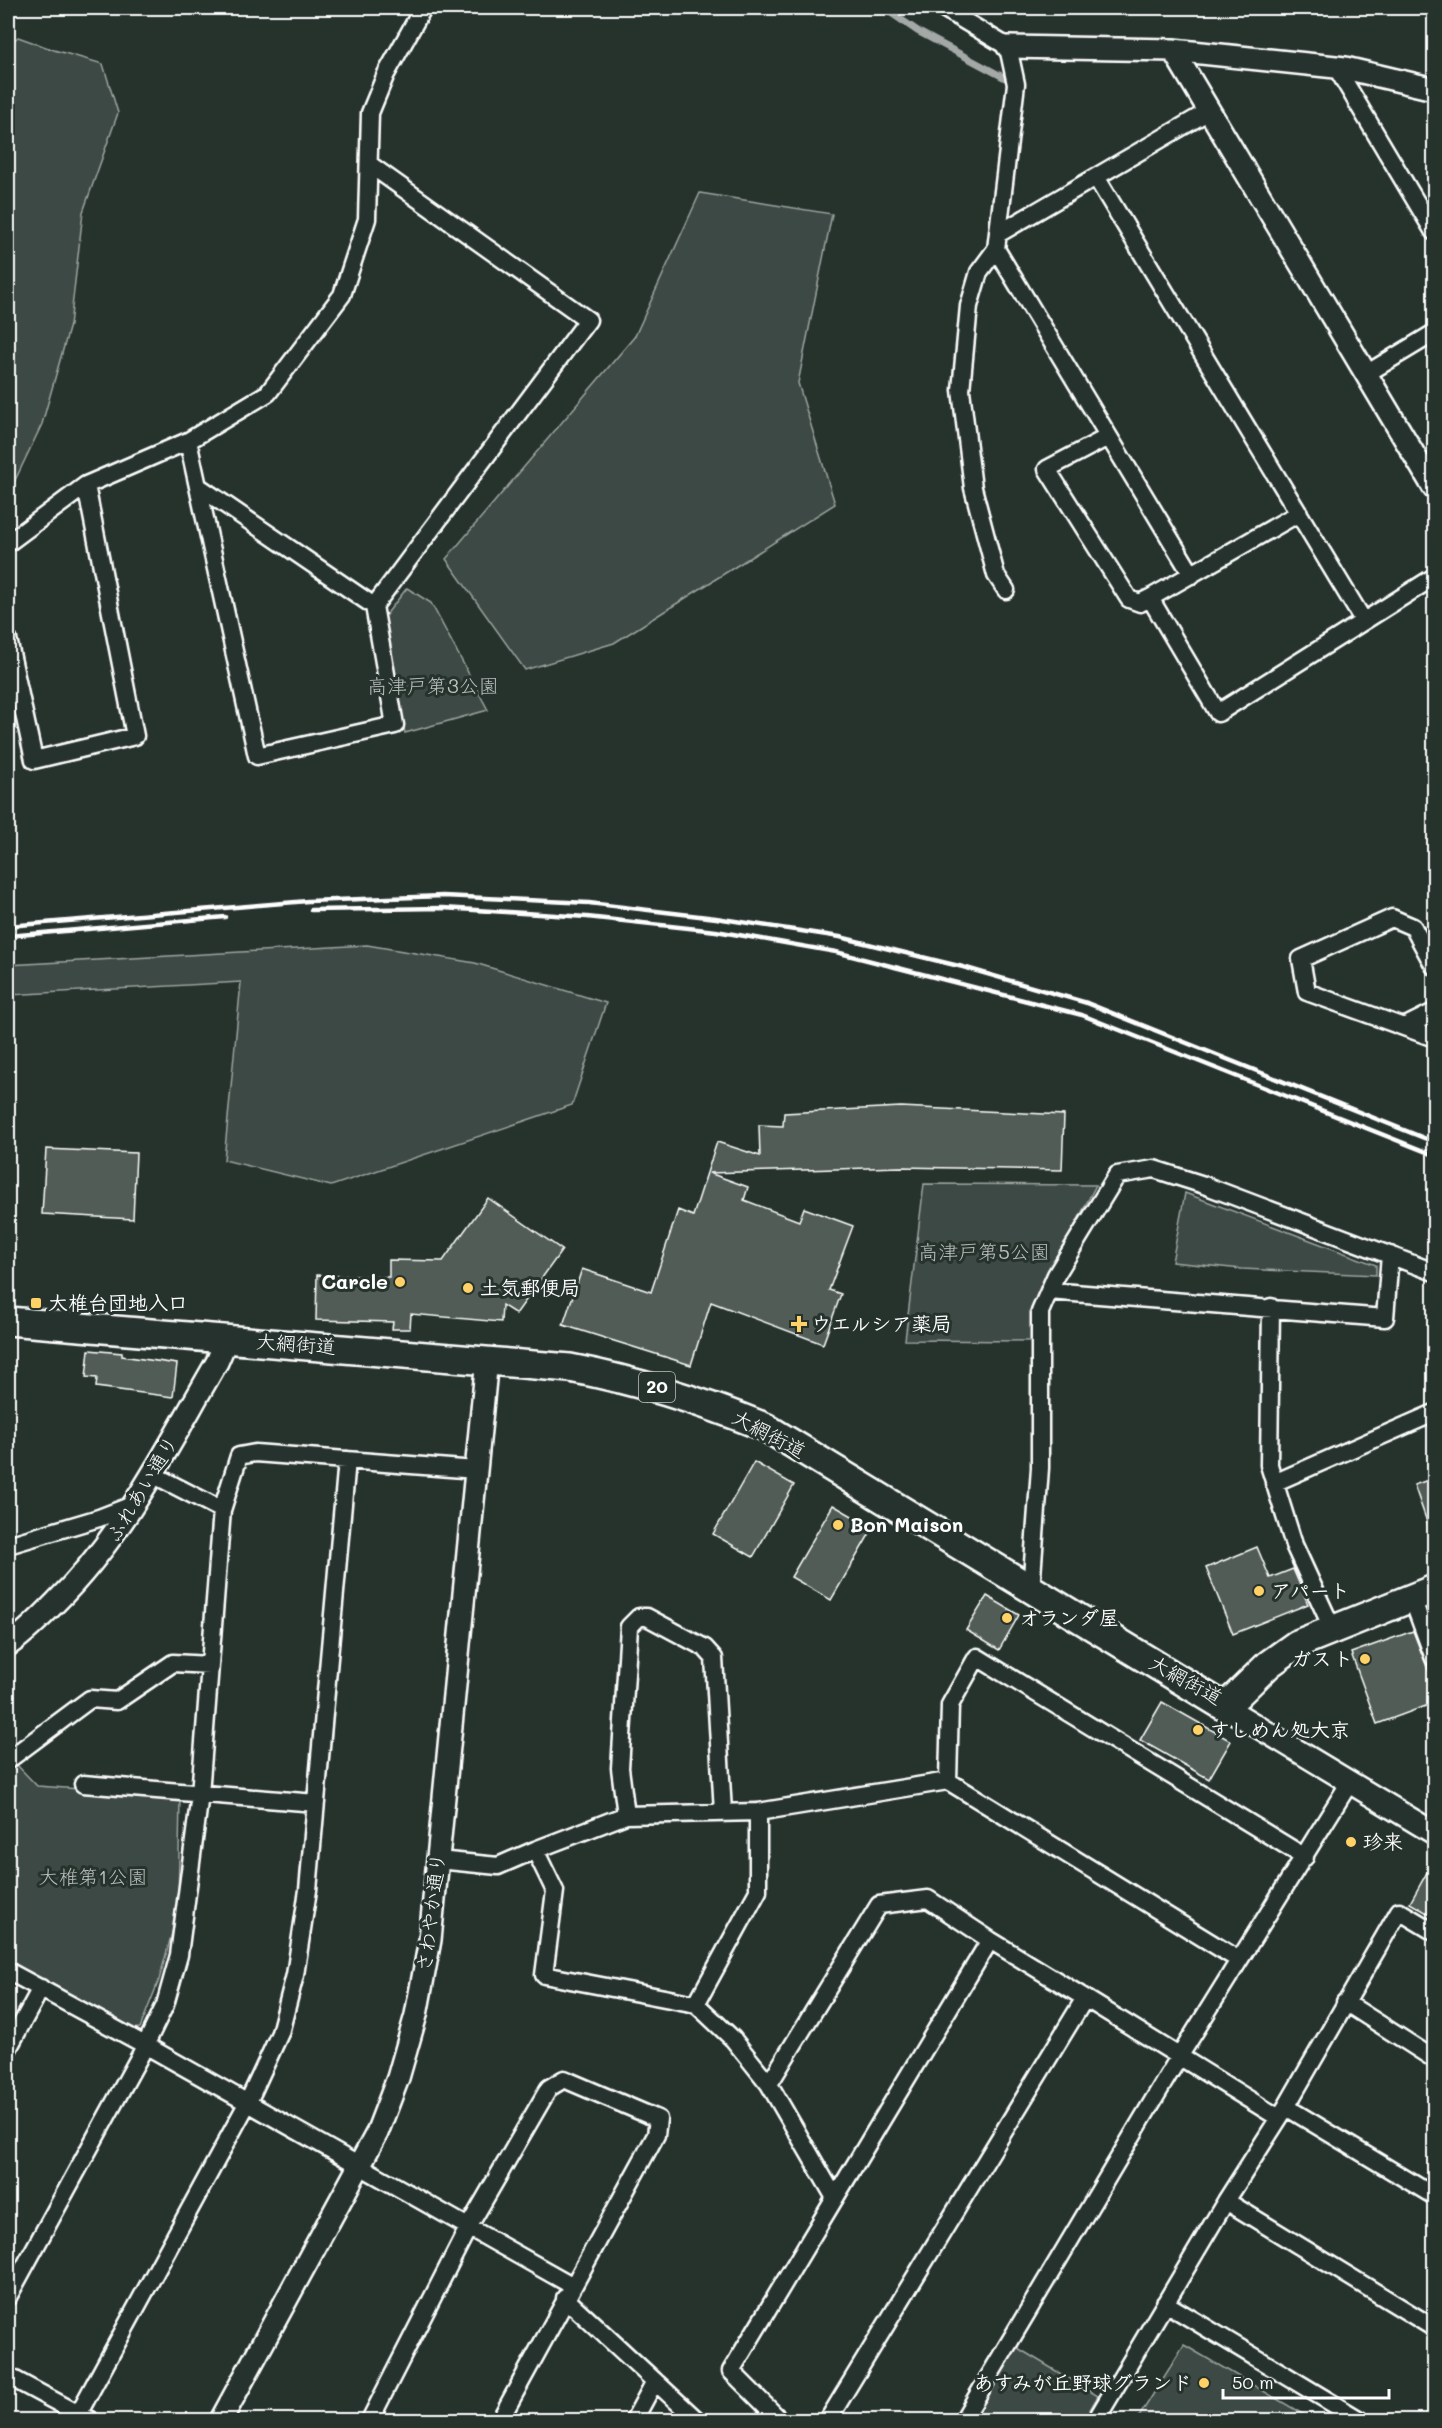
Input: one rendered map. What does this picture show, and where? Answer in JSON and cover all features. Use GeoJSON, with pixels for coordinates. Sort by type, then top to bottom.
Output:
{"type":"FeatureCollection","features":[{"type":"Feature","properties":{"kind":"main road","name":"大網街道"},"geometry":{"type":"LineString","coordinates":[[8,1321],[487,1359],[570,1368],[633,1380],[703,1401],[765,1427],[1225,1707],[1269,1664],[1297,1644],[1423,1593]]}},
{"type":"Feature","properties":{"kind":"street"},"geometry":{"type":"LineString","coordinates":[[8,543],[86,485],[188,441],[268,393],[342,295],[367,219],[370,113],[386,74],[423,8]]}},
{"type":"Feature","properties":{"kind":"street"},"geometry":{"type":"LineString","coordinates":[[944,8],[1008,47],[1173,50],[1336,67],[1434,89]]}},
{"type":"Feature","properties":{"kind":"street"},"geometry":{"type":"LineString","coordinates":[[1006,590],[996,575],[973,488],[961,390],[969,306],[979,272],[997,242],[1016,84],[1008,47]]}},
{"type":"Feature","properties":{"kind":"street"},"geometry":{"type":"LineString","coordinates":[[1173,50],[1434,488]]}},
{"type":"Feature","properties":{"kind":"street"},"geometry":{"type":"LineString","coordinates":[[1336,67],[1434,232]]}},
{"type":"Feature","properties":{"kind":"street"},"geometry":{"type":"LineString","coordinates":[[997,242],[1096,177],[1209,111]]}},
{"type":"Feature","properties":{"kind":"street"},"geometry":{"type":"LineString","coordinates":[[369,164],[588,320],[374,606]]}},
{"type":"Feature","properties":{"kind":"street"},"geometry":{"type":"LineString","coordinates":[[1096,177],[1363,620]]}},
{"type":"Feature","properties":{"kind":"street"},"geometry":{"type":"LineString","coordinates":[[997,242],[1108,437],[1192,575]]}},
{"type":"Feature","properties":{"kind":"street"},"geometry":{"type":"LineString","coordinates":[[1366,374],[1434,333]]}},
{"type":"Feature","properties":{"kind":"street"},"geometry":{"type":"LineString","coordinates":[[1108,437],[1047,469],[1129,599],[1140,603],[1150,598],[1299,513]]}},
{"type":"Feature","properties":{"kind":"street"},"geometry":{"type":"LineString","coordinates":[[188,441],[257,756],[395,724],[374,606],[198,486]]}},
{"type":"Feature","properties":{"kind":"street"},"geometry":{"type":"LineString","coordinates":[[8,639],[34,760],[135,736],[86,485]]}},
{"type":"Feature","properties":{"kind":"street"},"geometry":{"type":"LineString","coordinates":[[1150,598],[1218,713],[1434,577]]}},
{"type":"Feature","properties":{"kind":"street"},"geometry":{"type":"LineString","coordinates":[[1434,966],[1413,927],[1392,918],[1301,959],[1307,992],[1434,1038]]}},
{"type":"Feature","properties":{"kind":"street"},"geometry":{"type":"LineString","coordinates":[[1404,1027],[1434,1012]]}},
{"type":"Feature","properties":{"kind":"street"},"geometry":{"type":"LineString","coordinates":[[1031,1590],[1040,1468],[1040,1312],[1049,1291],[1117,1175],[1154,1169],[1434,1272]]}},
{"type":"Feature","properties":{"kind":"street"},"geometry":{"type":"LineString","coordinates":[[1049,1291],[1271,1306],[1385,1318],[1390,1255]]}},
{"type":"Feature","properties":{"kind":"street"},"geometry":{"type":"LineString","coordinates":[[1271,1306],[1269,1465],[1294,1545],[1333,1630]]}},
{"type":"Feature","properties":{"kind":"street","name":"ふれあい通り"},"geometry":{"type":"LineString","coordinates":[[8,1646],[39,1620],[77,1582],[105,1549],[137,1503],[217,1362],[227,1339]]}},
{"type":"Feature","properties":{"kind":"street","name":"さわやか通り"},"geometry":{"type":"LineString","coordinates":[[221,2421],[361,2166],[398,2078],[416,2015],[430,1940],[487,1359]]}},
{"type":"Feature","properties":{"kind":"street"},"geometry":{"type":"LineString","coordinates":[[1274,1484],[1434,1413]]}},
{"type":"Feature","properties":{"kind":"street"},"geometry":{"type":"LineString","coordinates":[[8,2297],[165,2005],[179,1955],[200,1794],[222,1510],[239,1456],[255,1453],[476,1470]]}},
{"type":"Feature","properties":{"kind":"street"},"geometry":{"type":"LineString","coordinates":[[8,2376],[81,2418],[248,2103],[280,2033],[295,1975],[308,1890],[347,1460]]}},
{"type":"Feature","properties":{"kind":"street"},"geometry":{"type":"LineString","coordinates":[[152,1474],[222,1510]]}},
{"type":"Feature","properties":{"kind":"street"},"geometry":{"type":"LineString","coordinates":[[8,1545],[99,1518],[137,1503]]}},
{"type":"Feature","properties":{"kind":"street"},"geometry":{"type":"LineString","coordinates":[[1423,1593],[1434,1658]]}},
{"type":"Feature","properties":{"kind":"street"},"geometry":{"type":"LineString","coordinates":[[626,1815],[620,1768],[629,1627],[639,1617],[647,1617],[705,1648],[714,1658],[723,1812]]}},
{"type":"Feature","properties":{"kind":"street"},"geometry":{"type":"LineString","coordinates":[[948,1781],[950,1705],[977,1657],[1305,1857]]}},
{"type":"Feature","properties":{"kind":"street"},"geometry":{"type":"LineString","coordinates":[[8,1760],[90,1699],[117,1701],[173,1663],[209,1665]]}},
{"type":"Feature","properties":{"kind":"street"},"geometry":{"type":"LineString","coordinates":[[1225,1707],[1434,1833]]}},
{"type":"Feature","properties":{"kind":"street"},"geometry":{"type":"LineString","coordinates":[[438,1860],[498,1866],[626,1815],[758,1812],[948,1781],[1239,1960]]}},
{"type":"Feature","properties":{"kind":"street"},"geometry":{"type":"LineString","coordinates":[[963,2421],[1179,2056],[1350,1782]]}},
{"type":"Feature","properties":{"kind":"street"},"geometry":{"type":"LineString","coordinates":[[83,1784],[316,1803]]}},
{"type":"Feature","properties":{"kind":"street"},"geometry":{"type":"LineString","coordinates":[[696,2004],[758,1892],[758,1812]]}},
{"type":"Feature","properties":{"kind":"street"},"geometry":{"type":"LineString","coordinates":[[535,1850],[555,1891],[544,1975],[696,2004],[733,2039],[769,2084],[835,2198]]}},
{"type":"Feature","properties":{"kind":"street"},"geometry":{"type":"LineString","coordinates":[[769,2084],[879,1905],[928,1899],[990,1940],[1179,2056],[1434,2196]]}},
{"type":"Feature","properties":{"kind":"street"},"geometry":{"type":"LineString","coordinates":[[1096,2421],[1226,2201],[1283,2112],[1399,1911],[1434,1932]]}},
{"type":"Feature","properties":{"kind":"street"},"geometry":{"type":"LineString","coordinates":[[780,2421],[731,2371],[990,1940]]}},
{"type":"Feature","properties":{"kind":"street"},"geometry":{"type":"LineString","coordinates":[[8,1971],[469,2226],[569,2292],[655,2381],[698,2421]]}},
{"type":"Feature","properties":{"kind":"street"},"geometry":{"type":"LineString","coordinates":[[8,2049],[41,1988]]}},
{"type":"Feature","properties":{"kind":"street"},"geometry":{"type":"LineString","coordinates":[[828,2421],[1085,1998]]}},
{"type":"Feature","properties":{"kind":"street"},"geometry":{"type":"LineString","coordinates":[[1345,2002],[1434,2059]]}},
{"type":"Feature","properties":{"kind":"street"},"geometry":{"type":"LineString","coordinates":[[370,2421],[469,2226],[549,2088],[564,2079],[658,2119],[656,2135],[500,2421]]}},
{"type":"Feature","properties":{"kind":"street"},"geometry":{"type":"LineString","coordinates":[[1226,2201],[1434,2328]]}},
{"type":"Feature","properties":{"kind":"street"},"geometry":{"type":"LineString","coordinates":[[1165,2303],[1360,2421]]}},
{"type":"Feature","properties":{"kind":"street"},"geometry":{"type":"LineString","coordinates":[[634,2421],[655,2381]]}},
{"type":"Feature","properties":{"kind":"green space"},"geometry":{"type":"Polygon","coordinates":[[[18,37],[103,64],[118,113],[83,212],[70,325],[42,424],[8,495],[8,45],[18,37]]]}},
{"type":"Feature","properties":{"kind":"green space"},"geometry":{"type":"Polygon","coordinates":[[[700,193],[832,214],[798,383],[835,504],[614,643],[525,670],[446,559],[635,336],[700,193]]]}},
{"type":"Feature","properties":{"kind":"green space","name":"高津戸第3公園"},"geometry":{"type":"Polygon","coordinates":[[[407,588],[431,603],[488,710],[405,733],[381,621],[407,588]]]}},
{"type":"Feature","properties":{"kind":"green space"},"geometry":{"type":"Polygon","coordinates":[[[367,945],[475,963],[606,1003],[572,1105],[331,1186],[224,1160],[241,982],[8,995],[8,965],[367,945]]]}},
{"type":"Feature","properties":{"kind":"green space","name":"高津戸第5公園"},"geometry":{"type":"Polygon","coordinates":[[[924,1184],[1096,1185],[1035,1302],[1032,1341],[905,1340],[924,1184]]]}},
{"type":"Feature","properties":{"kind":"green space"},"geometry":{"type":"Polygon","coordinates":[[[1185,1193],[1376,1265],[1376,1275],[1242,1269],[1172,1262],[1185,1193]]]}},
{"type":"Feature","properties":{"kind":"green space","name":"大椎第1公園"},"geometry":{"type":"Polygon","coordinates":[[[16,1764],[37,1786],[180,1796],[178,1911],[159,1980],[140,2028],[130,2029],[8,1966],[8,1772],[16,1764]]]}},
{"type":"Feature","properties":{"kind":"green space","name":"あすみが丘野球グランド"},"geometry":{"type":"Polygon","coordinates":[[[1184,2345],[1313,2420],[1137,2420],[1184,2345]]]}},
{"type":"Feature","properties":{"kind":"green space"},"geometry":{"type":"Polygon","coordinates":[[[1016,2347],[1098,2396],[1084,2420],[971,2420],[1016,2347]]]}},
{"type":"Feature","properties":{"kind":"building"},"geometry":{"type":"Polygon","coordinates":[[[901,1107],[1064,1115],[1062,1170],[900,1167],[709,1173],[748,1187],[744,1200],[799,1221],[804,1208],[853,1226],[829,1290],[841,1294],[823,1344],[711,1302],[691,1365],[563,1325],[582,1269],[651,1292],[678,1210],[693,1216],[717,1142],[760,1156],[759,1125],[783,1126],[784,1113],[901,1107]]]}},
{"type":"Feature","properties":{"kind":"building"},"geometry":{"type":"Polygon","coordinates":[[[46,1149],[136,1153],[133,1219],[42,1214],[46,1149]]]}},
{"type":"Feature","properties":{"kind":"building"},"geometry":{"type":"Polygon","coordinates":[[[488,1198],[562,1250],[516,1314],[502,1305],[501,1322],[411,1314],[410,1329],[392,1329],[393,1322],[316,1320],[317,1275],[389,1277],[389,1260],[443,1261],[488,1198]]]}},
{"type":"Feature","properties":{"kind":"building"},"geometry":{"type":"Polygon","coordinates":[[[89,1350],[122,1353],[122,1356],[177,1364],[173,1397],[96,1387],[97,1378],[86,1377],[89,1350]]]}},
{"type":"Feature","properties":{"kind":"building"},"geometry":{"type":"Polygon","coordinates":[[[754,1462],[794,1485],[753,1557],[713,1534],[754,1462]]]}},
{"type":"Feature","properties":{"kind":"building"},"geometry":{"type":"Polygon","coordinates":[[[1434,1478],[1434,1536],[1432,1536],[1414,1485],[1434,1478]]]}},
{"type":"Feature","properties":{"kind":"building"},"geometry":{"type":"Polygon","coordinates":[[[833,1505],[873,1528],[831,1600],[791,1577],[833,1505]]]}},
{"type":"Feature","properties":{"kind":"building","name":"アパート"},"geometry":{"type":"Polygon","coordinates":[[[1257,1547],[1270,1578],[1293,1569],[1308,1604],[1233,1634],[1206,1568],[1257,1547]]]}},
{"type":"Feature","properties":{"kind":"building"},"geometry":{"type":"Polygon","coordinates":[[[987,1596],[1019,1615],[999,1650],[966,1630],[987,1596]]]}},
{"type":"Feature","properties":{"kind":"building"},"geometry":{"type":"Polygon","coordinates":[[[1413,1631],[1434,1685],[1434,1703],[1377,1724],[1351,1653],[1413,1631]]]}},
{"type":"Feature","properties":{"kind":"building"},"geometry":{"type":"Polygon","coordinates":[[[1162,1702],[1231,1741],[1209,1779],[1140,1740],[1162,1702]]]}},
{"type":"Feature","properties":{"kind":"building"},"geometry":{"type":"Polygon","coordinates":[[[1434,1860],[1434,1917],[1410,1903],[1434,1860]]]}},
{"type":"Feature","properties":{"kind":"waterway"},"geometry":{"type":"LineString","coordinates":[[884,8],[919,32],[1005,78]]}},
{"type":"Feature","properties":{"kind":"railway"},"geometry":{"type":"LineString","coordinates":[[8,926],[308,901],[443,896],[589,903],[716,918],[840,937],[963,967],[1087,1003],[1434,1142]]}},
{"type":"Feature","properties":{"kind":"railway"},"geometry":{"type":"LineString","coordinates":[[311,910],[443,908],[587,917],[716,931],[836,952],[1082,1015],[1434,1155]]}},
{"type":"Feature","properties":{"kind":"railway"},"geometry":{"type":"LineString","coordinates":[[8,936],[225,917]]}},
{"type":"Feature","properties":{"kind":"place","name":"Carcle"},"geometry":{"type":"Point","coordinates":[400,1282]}},
{"type":"Feature","properties":{"kind":"place","name":"土気郵便局"},"geometry":{"type":"Point","coordinates":[468,1288]}},
{"type":"Feature","properties":{"kind":"place","name":"大椎台団地入口"},"geometry":{"type":"Point","coordinates":[36,1303]}},
{"type":"Feature","properties":{"kind":"place","name":"ウエルシア薬局"},"geometry":{"type":"Point","coordinates":[799,1324]}},
{"type":"Feature","properties":{"kind":"place","name":"Bon Maison"},"geometry":{"type":"Point","coordinates":[838,1525]}},
{"type":"Feature","properties":{"kind":"place","name":"アパート"},"geometry":{"type":"Point","coordinates":[1259,1591]}},
{"type":"Feature","properties":{"kind":"place","name":"オランダ屋"},"geometry":{"type":"Point","coordinates":[1007,1618]}},
{"type":"Feature","properties":{"kind":"place","name":"ガスト"},"geometry":{"type":"Point","coordinates":[1365,1659]}},
{"type":"Feature","properties":{"kind":"place","name":"すしめん処大京"},"geometry":{"type":"Point","coordinates":[1198,1730]}},
{"type":"Feature","properties":{"kind":"place","name":"珍来"},"geometry":{"type":"Point","coordinates":[1351,1842]}},
{"type":"Feature","properties":{"kind":"place","name":"あすみが丘野球グランド"},"geometry":{"type":"Point","coordinates":[1204,2383]}}]}
